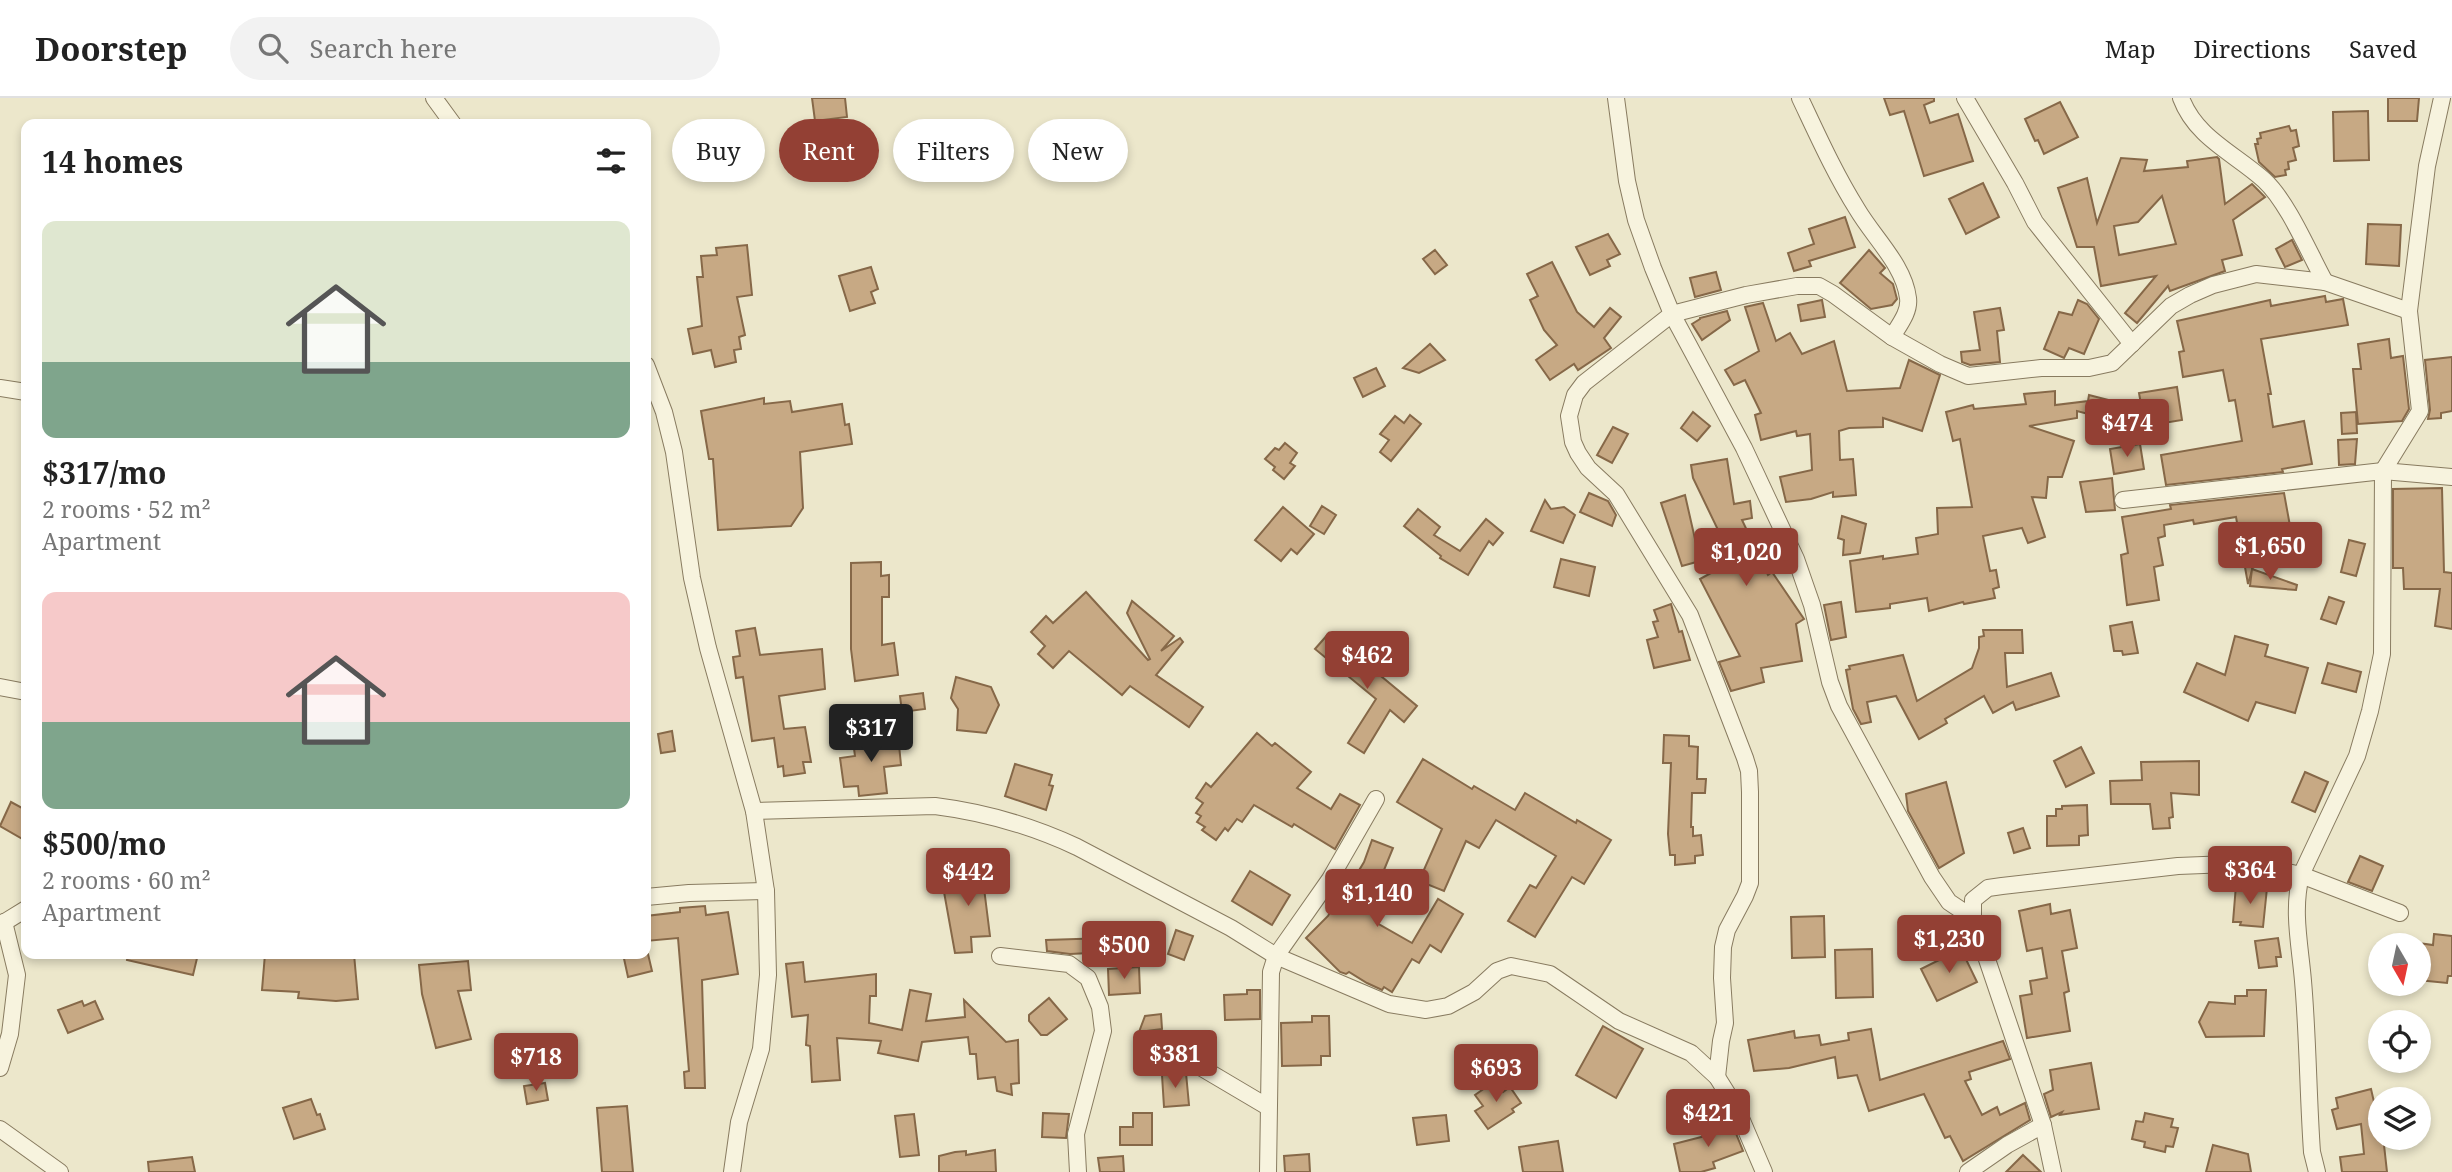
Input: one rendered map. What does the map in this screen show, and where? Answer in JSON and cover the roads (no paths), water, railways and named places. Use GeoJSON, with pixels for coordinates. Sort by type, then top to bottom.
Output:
{"type":"FeatureCollection","features":[{"type":"Feature","properties":{"kind":"street"},"geometry":{"type":"LineString","coordinates":[[434,98],[449,119]]}},
{"type":"Feature","properties":{"kind":"street"},"geometry":{"type":"LineString","coordinates":[[1616,98],[1621,146],[1636,220],[1653,268],[1672,314],[1744,447],[1796,559],[1812,605],[1830,682],[1839,706],[1932,877],[1949,902],[1973,918]]}},
{"type":"Feature","properties":{"kind":"street"},"geometry":{"type":"LineString","coordinates":[[1800,98],[1827,157],[1856,208],[1904,280],[1909,305],[1892,337]]}},
{"type":"Feature","properties":{"kind":"street"},"geometry":{"type":"LineString","coordinates":[[1965,98],[2035,222],[2132,344]]}},
{"type":"Feature","properties":{"kind":"street"},"geometry":{"type":"LineString","coordinates":[[2181,98],[2190,118],[2208,137],[2266,181],[2281,202],[2325,282]]}},
{"type":"Feature","properties":{"kind":"street"},"geometry":{"type":"LineString","coordinates":[[2317,1172],[2312,1152],[2303,981],[2295,914],[2297,893],[2301,875],[2350,774],[2371,711],[2382,654],[2383,471],[2420,411],[2409,311],[2427,166],[2442,98]]}},
{"type":"Feature","properties":{"kind":"street"},"geometry":{"type":"LineString","coordinates":[[1717,1077],[1725,1023],[1723,947],[1727,930],[1750,884],[1749,771],[1690,615],[1616,494],[1588,468],[1578,453],[1569,416],[1578,390],[1672,314],[1746,295],[1813,286],[1833,294],[1892,337],[1940,364],[1968,376],[2041,368],[2105,366],[2117,361],[2171,306],[2213,285],[2256,274],[2325,282],[2409,311]]}},
{"type":"Feature","properties":{"kind":"street"},"geometry":{"type":"LineString","coordinates":[[651,378],[664,412],[674,452],[692,578],[708,648],[754,811],[766,891],[768,975],[761,1049],[739,1122],[732,1172]]}},
{"type":"Feature","properties":{"kind":"street"},"geometry":{"type":"LineString","coordinates":[[0,388],[21,391]]}},
{"type":"Feature","properties":{"kind":"street"},"geometry":{"type":"LineString","coordinates":[[2123,500],[2383,471],[2452,477]]}},
{"type":"Feature","properties":{"kind":"street"},"geometry":{"type":"LineString","coordinates":[[0,687],[21,691]]}},
{"type":"Feature","properties":{"kind":"street"},"geometry":{"type":"LineString","coordinates":[[1268,1172],[1269,983],[1276,956],[1330,879],[1376,799]]}},
{"type":"Feature","properties":{"kind":"street"},"geometry":{"type":"LineString","coordinates":[[754,811],[935,807],[1009,821],[1077,847],[1221,923],[1276,956],[1389,1004],[1426,1010],[1448,1006],[1461,1001],[1504,968],[1519,966],[1550,974],[1619,1021],[1691,1053],[1717,1077],[1737,1109],[1764,1172]]}},
{"type":"Feature","properties":{"kind":"street"},"geometry":{"type":"LineString","coordinates":[[2053,1172],[2043,1125],[1973,918],[1974,898],[1988,888],[2002,886],[2178,866],[2229,864],[2301,875],[2400,913]]}},
{"type":"Feature","properties":{"kind":"street"},"geometry":{"type":"LineString","coordinates":[[651,897],[766,891]]}},
{"type":"Feature","properties":{"kind":"street"},"geometry":{"type":"LineString","coordinates":[[0,1068],[10,1034],[17,975],[2,924],[21,912]]}},
{"type":"Feature","properties":{"kind":"street"},"geometry":{"type":"LineString","coordinates":[[1000,956],[1069,964],[1087,978],[1096,998],[1103,1031],[1076,1134],[1078,1172]]}},
{"type":"Feature","properties":{"kind":"street"},"geometry":{"type":"LineString","coordinates":[[1202,1068],[1268,1107]]}},
{"type":"Feature","properties":{"kind":"street"},"geometry":{"type":"LineString","coordinates":[[1968,1172],[2007,1144],[2043,1125]]}},
{"type":"Feature","properties":{"kind":"street"},"geometry":{"type":"LineString","coordinates":[[0,1129],[60,1172]]}}]}
